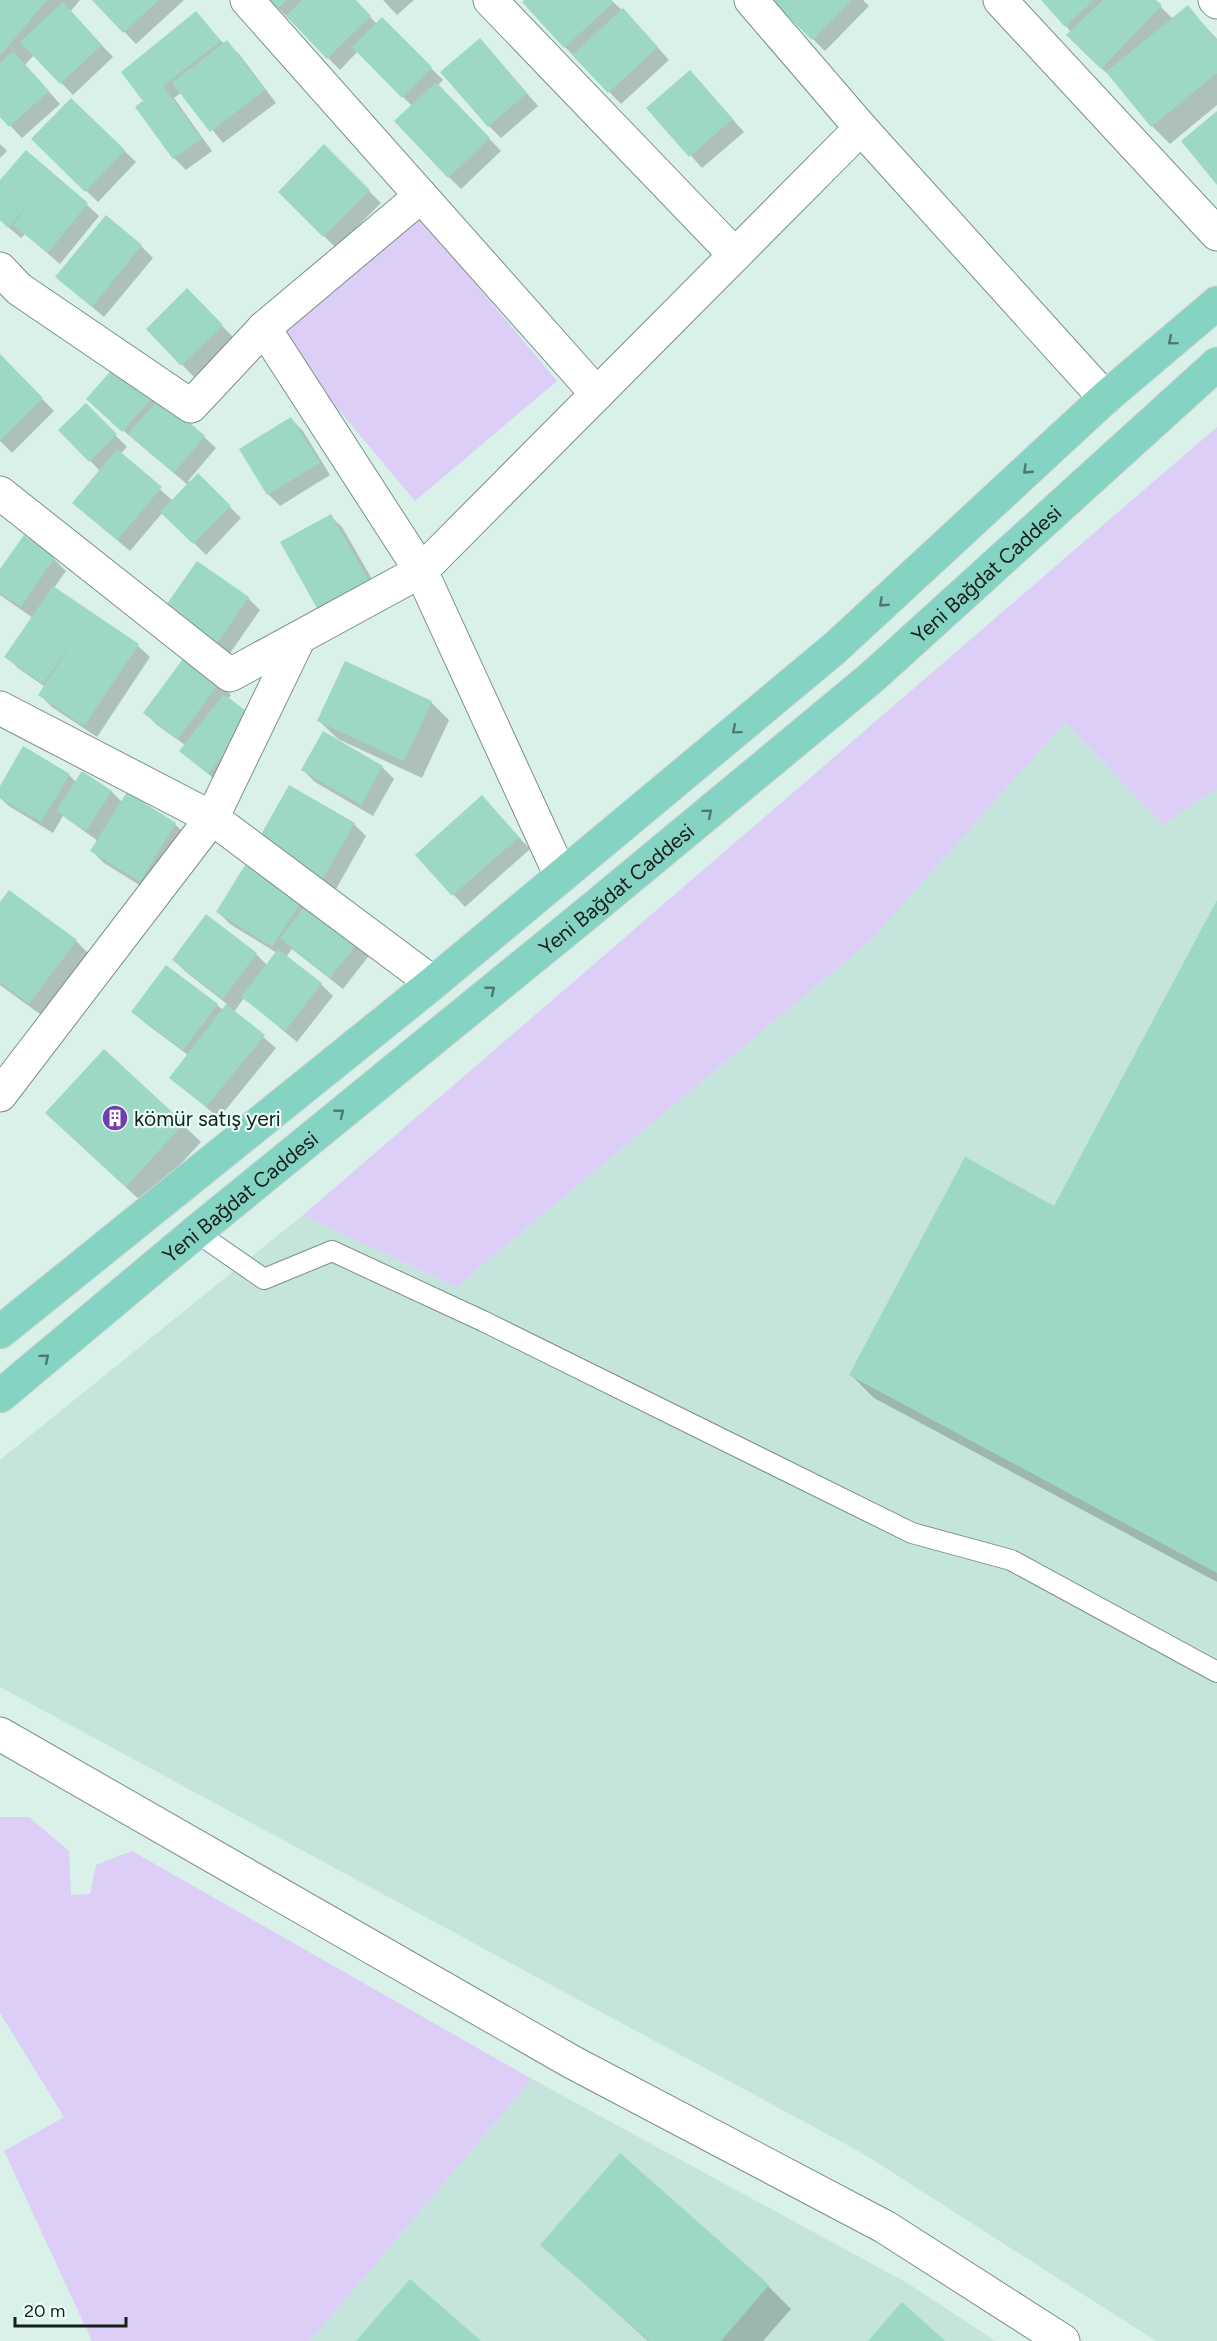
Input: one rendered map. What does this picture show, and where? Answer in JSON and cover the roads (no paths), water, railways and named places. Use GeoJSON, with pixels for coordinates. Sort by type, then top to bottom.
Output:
{"type":"FeatureCollection","features":[{"type":"Feature","properties":{"kind":"main road","name":"Yeni Bağdat Caddesi"},"geometry":{"type":"LineString","coordinates":[[0,1332],[434,983],[835,648],[1105,398],[1217,303]]}},
{"type":"Feature","properties":{"kind":"main road","name":"Yeni Bağdat Caddesi"},"geometry":{"type":"LineString","coordinates":[[0,1396],[196,1232],[871,678],[1217,364]]}},
{"type":"Feature","properties":{"kind":"street"},"geometry":{"type":"LineString","coordinates":[[247,0],[597,394]]}},
{"type":"Feature","properties":{"kind":"street"},"geometry":{"type":"LineString","coordinates":[[490,0],[735,255]]}},
{"type":"Feature","properties":{"kind":"street"},"geometry":{"type":"LineString","coordinates":[[751,0],[861,128],[1105,398]]}},
{"type":"Feature","properties":{"kind":"street"},"geometry":{"type":"LineString","coordinates":[[1000,0],[1217,234]]}},
{"type":"Feature","properties":{"kind":"street"},"geometry":{"type":"LineString","coordinates":[[0,493],[230,675],[422,571],[861,128]]}},
{"type":"Feature","properties":{"kind":"street"},"geometry":{"type":"LineString","coordinates":[[0,269],[19,289],[190,406],[264,328],[421,196]]}},
{"type":"Feature","properties":{"kind":"street"},"geometry":{"type":"LineString","coordinates":[[264,328],[422,571],[561,876]]}},
{"type":"Feature","properties":{"kind":"street"},"geometry":{"type":"LineString","coordinates":[[0,1095],[212,818],[299,638]]}},
{"type":"Feature","properties":{"kind":"street"},"geometry":{"type":"LineString","coordinates":[[1,710],[212,818],[434,983]]}},
{"type":"Feature","properties":{"kind":"street"},"geometry":{"type":"LineString","coordinates":[[0,1734],[572,2062],[885,2227],[1063,2341]]}},
{"type":"Feature","properties":{"kind":"lane"},"geometry":{"type":"LineString","coordinates":[[196,1232],[264,1279],[332,1251],[483,1321],[912,1533],[1011,1560],[1217,1672]]}},
{"type":"Feature","properties":{"kind":"place","name":"kömür satış yeri"},"geometry":{"type":"Point","coordinates":[115,1118]}}]}
